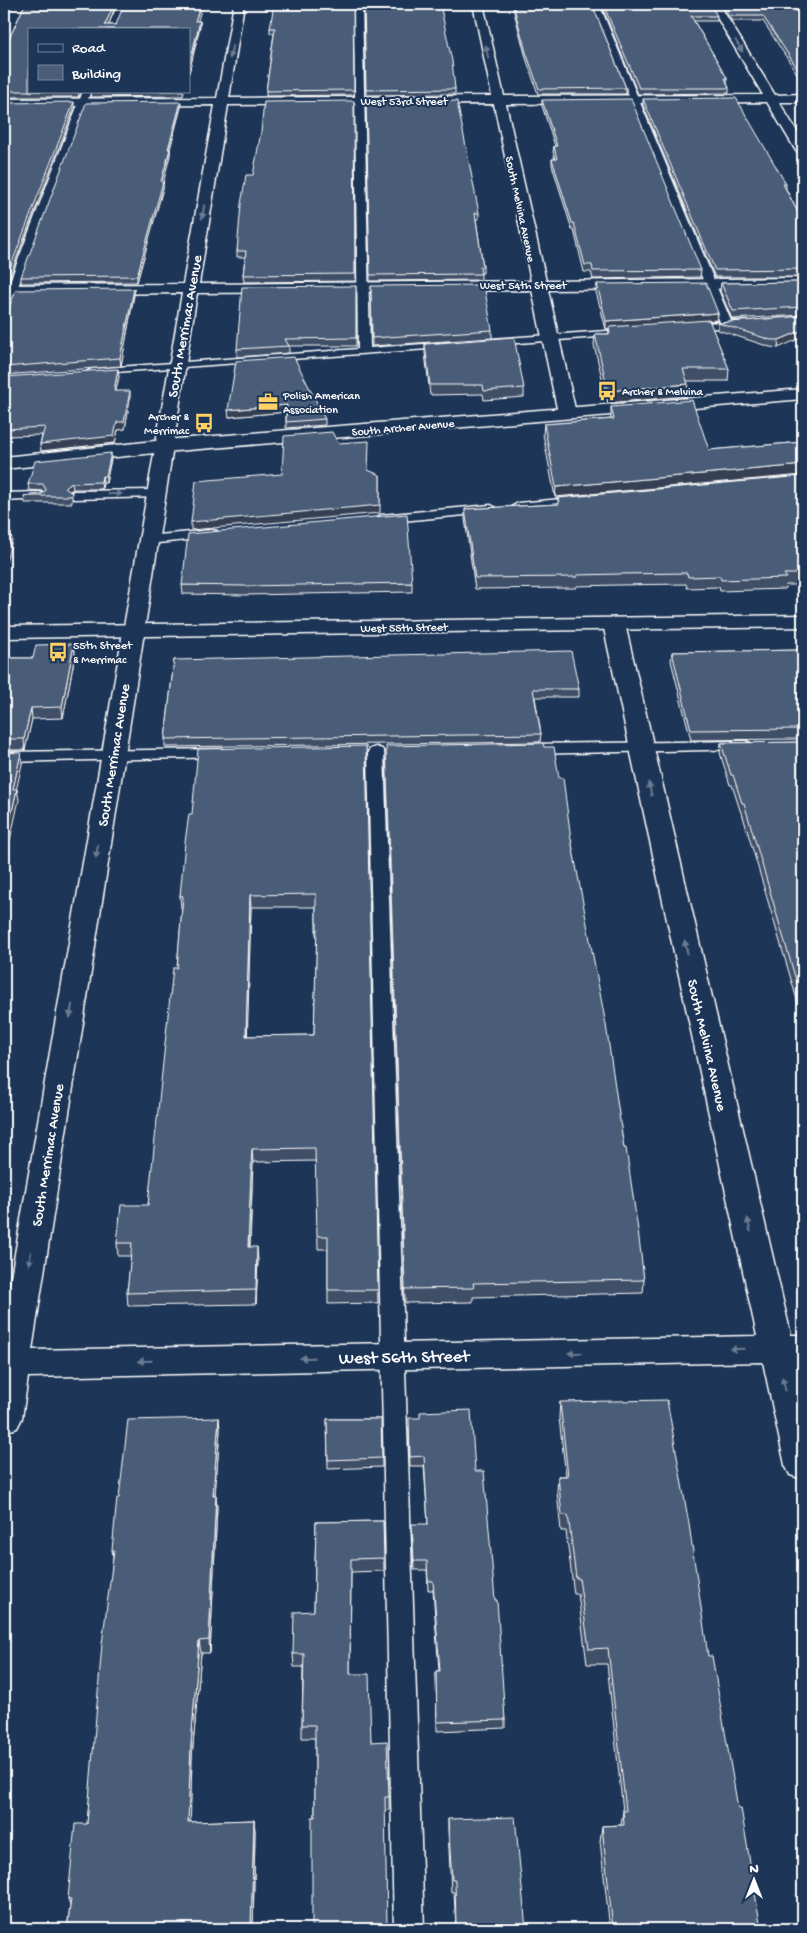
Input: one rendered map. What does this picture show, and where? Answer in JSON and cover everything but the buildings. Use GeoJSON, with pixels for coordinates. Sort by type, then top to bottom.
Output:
{"type":"FeatureCollection","features":[{"type":"Feature","properties":{"kind":"street","name":"South Merrimac Avenue"},"geometry":{"type":"LineString","coordinates":[[4,1418],[8,1363],[239,4]]}},
{"type":"Feature","properties":{"kind":"street","name":"South Melvina Avenue"},"geometry":{"type":"LineString","coordinates":[[478,4],[497,100],[567,413]]}},
{"type":"Feature","properties":{"kind":"street"},"geometry":{"type":"LineString","coordinates":[[714,4],[803,151]]}},
{"type":"Feature","properties":{"kind":"street","name":"West 53rd Street"},"geometry":{"type":"LineString","coordinates":[[4,103],[84,97],[222,102],[803,98]]}},
{"type":"Feature","properties":{"kind":"street","name":"West 54th Street"},"geometry":{"type":"LineString","coordinates":[[8,290],[803,283]]}},
{"type":"Feature","properties":{"kind":"street","name":"South Archer Avenue"},"geometry":{"type":"LineString","coordinates":[[4,463],[164,446],[803,394]]}},
{"type":"Feature","properties":{"kind":"street","name":"West 55th Street"},"geometry":{"type":"LineString","coordinates":[[4,632],[803,621]]}},
{"type":"Feature","properties":{"kind":"street","name":"South Melvina Avenue"},"geometry":{"type":"LineString","coordinates":[[614,624],[641,747],[790,1348],[803,1465]]}},
{"type":"Feature","properties":{"kind":"street","name":"West 56th Street"},"geometry":{"type":"LineString","coordinates":[[8,1363],[790,1348]]}},
{"type":"Feature","properties":{"kind":"lane"},"geometry":{"type":"LineString","coordinates":[[111,28],[121,4]]}},
{"type":"Feature","properties":{"kind":"lane"},"geometry":{"type":"LineString","coordinates":[[358,4],[364,352]]}},
{"type":"Feature","properties":{"kind":"lane"},"geometry":{"type":"LineString","coordinates":[[595,4],[727,324]]}},
{"type":"Feature","properties":{"kind":"lane"},"geometry":{"type":"LineString","coordinates":[[4,311],[8,290],[84,97]]}},
{"type":"Feature","properties":{"kind":"lane"},"geometry":{"type":"LineString","coordinates":[[672,329],[756,322]]}},
{"type":"Feature","properties":{"kind":"lane"},"geometry":{"type":"LineString","coordinates":[[477,343],[636,332]]}},
{"type":"Feature","properties":{"kind":"lane"},"geometry":{"type":"LineString","coordinates":[[83,373],[458,345]]}},
{"type":"Feature","properties":{"kind":"lane"},"geometry":{"type":"LineString","coordinates":[[74,495],[156,494]]}},
{"type":"Feature","properties":{"kind":"lane"},"geometry":{"type":"LineString","coordinates":[[4,497],[38,496]]}},
{"type":"Feature","properties":{"kind":"lane"},"geometry":{"type":"LineString","coordinates":[[369,520],[598,500]]}},
{"type":"Feature","properties":{"kind":"lane"},"geometry":{"type":"LineString","coordinates":[[148,540],[224,533]]}},
{"type":"Feature","properties":{"kind":"lane"},"geometry":{"type":"LineString","coordinates":[[515,749],[764,746]]}},
{"type":"Feature","properties":{"kind":"lane"},"geometry":{"type":"LineString","coordinates":[[376,752],[409,1929]]}},
{"type":"Feature","properties":{"kind":"lane"},"geometry":{"type":"LineString","coordinates":[[4,757],[242,754]]}},
{"type":"Feature","properties":{"kind":"place","name":"Archer & Melvina"},"geometry":{"type":"Point","coordinates":[607,391]}},
{"type":"Feature","properties":{"kind":"place","name":"Polish American Association"},"geometry":{"type":"Point","coordinates":[268,402]}},
{"type":"Feature","properties":{"kind":"place","name":"Archer & Merrimac"},"geometry":{"type":"Point","coordinates":[204,423]}},
{"type":"Feature","properties":{"kind":"place","name":"55th Street & Merrimac"},"geometry":{"type":"Point","coordinates":[58,652]}}]}
